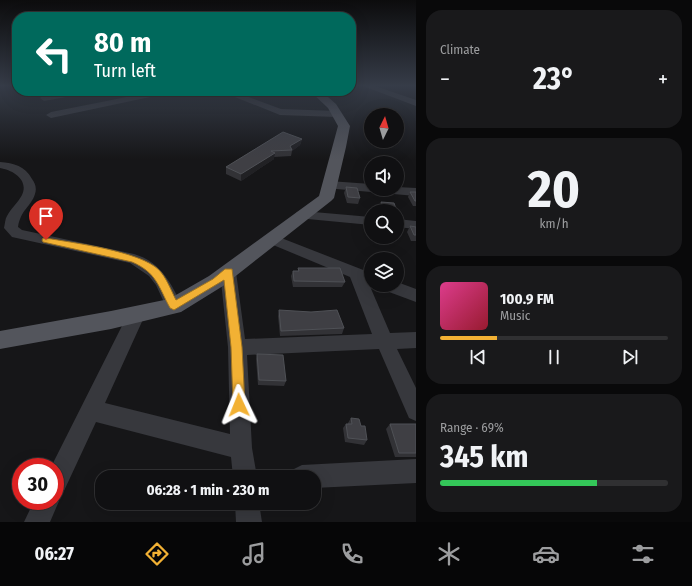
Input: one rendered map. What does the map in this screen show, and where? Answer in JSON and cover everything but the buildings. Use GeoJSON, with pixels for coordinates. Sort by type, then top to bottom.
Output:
{"type":"FeatureCollection","features":[{"type":"Feature","properties":{"kind":"main road"},"geometry":{"type":"LineString","coordinates":[[0,340],[136,315],[174,306],[216,281],[326,198],[344,126],[335,110]]}},
{"type":"Feature","properties":{"kind":"street"},"geometry":{"type":"LineString","coordinates":[[51,115],[74,110]]}},
{"type":"Feature","properties":{"kind":"street"},"geometry":{"type":"LineString","coordinates":[[276,110],[280,112],[337,114]]}},
{"type":"Feature","properties":{"kind":"street"},"geometry":{"type":"LineString","coordinates":[[0,166],[18,170],[23,173],[30,184],[31,190],[28,196],[13,218],[11,228],[13,231],[17,234],[134,259],[146,264],[157,273],[174,306]]}},
{"type":"Feature","properties":{"kind":"street"},"geometry":{"type":"LineString","coordinates":[[329,185],[364,188]]}},
{"type":"Feature","properties":{"kind":"street"},"geometry":{"type":"LineString","coordinates":[[404,191],[416,192]]}},
{"type":"Feature","properties":{"kind":"street"},"geometry":{"type":"LineString","coordinates":[[302,215],[364,220]]}},
{"type":"Feature","properties":{"kind":"street"},"geometry":{"type":"LineString","coordinates":[[404,224],[416,225]]}},
{"type":"Feature","properties":{"kind":"street"},"geometry":{"type":"LineString","coordinates":[[271,239],[364,276]]}},
{"type":"Feature","properties":{"kind":"street"},"geometry":{"type":"LineString","coordinates":[[228,272],[237,347],[241,448],[244,470]]}},
{"type":"Feature","properties":{"kind":"street"},"geometry":{"type":"LineString","coordinates":[[404,291],[416,296]]}},
{"type":"Feature","properties":{"kind":"street"},"geometry":{"type":"LineString","coordinates":[[369,292],[384,341],[416,411]]}},
{"type":"Feature","properties":{"kind":"street"},"geometry":{"type":"LineString","coordinates":[[64,466],[136,315]]}},
{"type":"Feature","properties":{"kind":"street"},"geometry":{"type":"LineString","coordinates":[[237,347],[416,340]]}},
{"type":"Feature","properties":{"kind":"street"},"geometry":{"type":"LineString","coordinates":[[91,410],[241,448]]}},
{"type":"Feature","properties":{"kind":"street"},"geometry":{"type":"LineString","coordinates":[[321,476],[416,471]]}},
{"type":"Feature","properties":{"kind":"street"},"geometry":{"type":"LineString","coordinates":[[37,522],[43,510]]}},
{"type":"Feature","properties":{"kind":"street"},"geometry":{"type":"LineString","coordinates":[[248,510],[249,522]]}},
{"type":"Feature","properties":{"kind":"route"},"geometry":{"type":"LineString","coordinates":[[46,240],[134,259],[146,264],[157,273],[174,306],[216,281],[228,272],[237,347],[239,405]]}}]}
